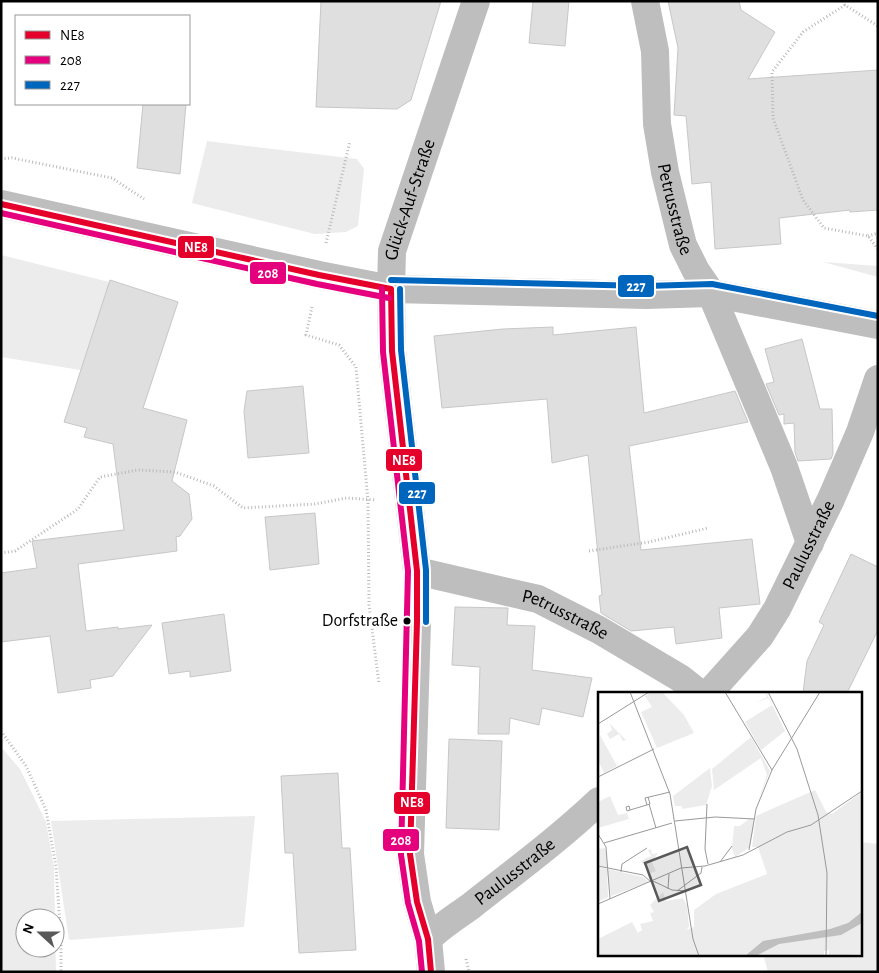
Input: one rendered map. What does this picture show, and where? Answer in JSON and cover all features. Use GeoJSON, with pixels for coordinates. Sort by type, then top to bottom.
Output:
{"type":"FeatureCollection","features":[{"type":"Feature","properties":{"kind":"street","name":"Glück-Auf-Straße"},"geometry":{"type":"LineString","coordinates":[[431,972],[428,938],[417,902],[410,854],[417,622],[416,571],[392,351],[392,251],[476,1]]}},
{"type":"Feature","properties":{"kind":"street","name":"Petrusstraße"},"geometry":{"type":"LineString","coordinates":[[645,1],[655,51],[657,124],[665,172],[683,245],[696,271],[711,293],[784,467],[810,543]]}},
{"type":"Feature","properties":{"kind":"street"},"geometry":{"type":"LineString","coordinates":[[1,204],[319,275],[391,289],[646,295],[711,293],[878,325]]}},
{"type":"Feature","properties":{"kind":"street","name":"Paulusstraße"},"geometry":{"type":"LineString","coordinates":[[710,692],[760,636],[777,609],[810,543],[860,432],[878,379]]}},
{"type":"Feature","properties":{"kind":"street","name":"Petrusstraße"},"geometry":{"type":"LineString","coordinates":[[416,571],[538,599],[598,630],[664,668],[698,692]]}},
{"type":"Feature","properties":{"kind":"street","name":"Paulusstraße"},"geometry":{"type":"LineString","coordinates":[[428,938],[445,923],[570,829],[598,802]]}},
{"type":"Feature","properties":{"kind":"path"},"geometry":{"type":"LineString","coordinates":[[878,26],[844,3],[803,32],[772,72],[772,118],[802,200],[824,228],[868,236],[878,233]]}},
{"type":"Feature","properties":{"kind":"path"},"geometry":{"type":"LineString","coordinates":[[350,140],[306,335],[339,345],[356,368],[368,501],[369,605],[380,691]]}},
{"type":"Feature","properties":{"kind":"path"},"geometry":{"type":"LineString","coordinates":[[1,159],[12,158],[112,178],[146,201]]}},
{"type":"Feature","properties":{"kind":"path"},"geometry":{"type":"LineString","coordinates":[[868,236],[878,249]]}},
{"type":"Feature","properties":{"kind":"path"},"geometry":{"type":"LineString","coordinates":[[317,240],[327,242]]}},
{"type":"Feature","properties":{"kind":"path"},"geometry":{"type":"LineString","coordinates":[[1,553],[15,551],[78,509],[100,477],[138,470],[175,472],[214,486],[243,508],[315,504],[347,498],[368,501],[408,500]]}},
{"type":"Feature","properties":{"kind":"path"},"geometry":{"type":"LineString","coordinates":[[589,551],[649,542],[708,528]]}},
{"type":"Feature","properties":{"kind":"path"},"geometry":{"type":"LineString","coordinates":[[1,732],[26,766],[46,810],[56,868],[61,940],[61,972]]}},
{"type":"Feature","properties":{"kind":"shaded area"},"geometry":{"type":"Polygon","coordinates":[[[207,141],[357,159],[364,169],[358,226],[346,232],[315,234],[192,203],[207,141]]]}},
{"type":"Feature","properties":{"kind":"shaded area"},"geometry":{"type":"Polygon","coordinates":[[[1,255],[113,283],[86,371],[1,357],[1,255]]]}},
{"type":"Feature","properties":{"kind":"shaded area"},"geometry":{"type":"Polygon","coordinates":[[[823,262],[878,266],[878,277],[823,262]]]}},
{"type":"Feature","properties":{"kind":"shaded area"},"geometry":{"type":"Polygon","coordinates":[[[1,747],[20,769],[46,822],[54,867],[55,908],[15,908],[15,958],[56,958],[56,972],[1,972],[1,747]]]}},
{"type":"Feature","properties":{"kind":"shaded area"},"geometry":{"type":"Polygon","coordinates":[[[255,816],[244,927],[69,940],[51,821],[255,816]]]}},
{"type":"Feature","properties":{"kind":"shaded area"},"geometry":{"type":"Polygon","coordinates":[[[862,842],[878,844],[878,972],[768,972],[764,956],[862,956],[862,842]]]}},
{"type":"Feature","properties":{"kind":"building"},"geometry":{"type":"Polygon","coordinates":[[[321,1],[441,1],[411,100],[397,109],[316,107],[321,1]]]}},
{"type":"Feature","properties":{"kind":"building"},"geometry":{"type":"Polygon","coordinates":[[[533,1],[569,1],[565,46],[529,43],[533,1]]]}},
{"type":"Feature","properties":{"kind":"building"},"geometry":{"type":"Polygon","coordinates":[[[668,1],[739,1],[741,10],[775,32],[748,79],[878,70],[878,210],[850,212],[850,210],[779,218],[781,244],[715,249],[711,182],[692,184],[686,116],[674,115],[678,48],[668,1]]]}},
{"type":"Feature","properties":{"kind":"building"},"geometry":{"type":"Polygon","coordinates":[[[143,105],[186,105],[180,174],[137,168],[143,105]]]}},
{"type":"Feature","properties":{"kind":"building"},"geometry":{"type":"Polygon","coordinates":[[[110,280],[178,302],[143,408],[187,420],[172,481],[189,494],[192,519],[180,536],[176,537],[177,551],[78,564],[86,631],[152,625],[113,676],[90,680],[91,688],[58,693],[50,636],[1,642],[1,573],[37,568],[32,541],[124,530],[113,444],[84,437],[87,428],[64,422],[110,280]]]}},
{"type":"Feature","properties":{"kind":"building"},"geometry":{"type":"Polygon","coordinates":[[[553,327],[553,335],[636,327],[644,413],[735,391],[748,422],[629,446],[641,550],[752,539],[760,604],[719,608],[722,638],[676,644],[674,627],[631,631],[601,613],[599,596],[602,595],[588,455],[552,463],[547,399],[442,408],[434,336],[503,329],[553,327]]]}},
{"type":"Feature","properties":{"kind":"building"},"geometry":{"type":"Polygon","coordinates":[[[802,339],[820,409],[832,409],[833,454],[831,459],[798,461],[795,452],[794,423],[784,424],[784,414],[779,415],[766,384],[774,382],[765,349],[802,339]]]}},
{"type":"Feature","properties":{"kind":"building"},"geometry":{"type":"Polygon","coordinates":[[[303,386],[309,453],[248,458],[244,411],[247,391],[303,386]]]}},
{"type":"Feature","properties":{"kind":"building"},"geometry":{"type":"Polygon","coordinates":[[[315,513],[319,564],[270,570],[265,517],[315,513]]]}},
{"type":"Feature","properties":{"kind":"building"},"geometry":{"type":"Polygon","coordinates":[[[851,554],[878,567],[878,630],[847,692],[803,692],[807,661],[824,625],[819,622],[851,554]]]}},
{"type":"Feature","properties":{"kind":"building"},"geometry":{"type":"Polygon","coordinates":[[[455,607],[508,608],[507,625],[535,626],[532,670],[592,678],[583,717],[542,708],[539,725],[510,718],[509,734],[478,734],[480,667],[452,665],[455,607]]]}},
{"type":"Feature","properties":{"kind":"building"},"geometry":{"type":"Polygon","coordinates":[[[224,614],[231,671],[190,677],[190,671],[169,674],[162,623],[224,614]]]}},
{"type":"Feature","properties":{"kind":"building"},"geometry":{"type":"Polygon","coordinates":[[[449,739],[502,741],[499,830],[446,828],[449,739]]]}},
{"type":"Feature","properties":{"kind":"building"},"geometry":{"type":"Polygon","coordinates":[[[338,773],[342,848],[350,848],[356,950],[299,953],[293,853],[285,853],[281,776],[338,773]]]}},
{"type":"Feature","properties":{"kind":"transit line","name":"NE8"},"geometry":{"type":"LineString","coordinates":[[1,204],[319,275],[391,289]]}},
{"type":"Feature","properties":{"kind":"transit line","name":"208"},"geometry":{"type":"LineString","coordinates":[[1,213],[317,284],[389,298]]}},
{"type":"Feature","properties":{"kind":"transit line","name":"227"},"geometry":{"type":"LineString","coordinates":[[391,280],[646,286],[712,284],[878,316]]}},
{"type":"Feature","properties":{"kind":"transit line","name":"208"},"geometry":{"type":"LineString","coordinates":[[382,289],[383,352],[408,571],[401,855],[408,903],[419,941],[422,972]]}},
{"type":"Feature","properties":{"kind":"transit line","name":"NE8"},"geometry":{"type":"LineString","coordinates":[[391,289],[392,351],[417,571],[410,854],[417,902],[428,939],[431,972]]}},
{"type":"Feature","properties":{"kind":"transit line","name":"227"},"geometry":{"type":"LineString","coordinates":[[400,289],[401,350],[426,570],[426,622]]}},
{"type":"Feature","properties":{"kind":"place","name":"Dorfstraße"},"geometry":{"type":"Point","coordinates":[407,621]}}]}
